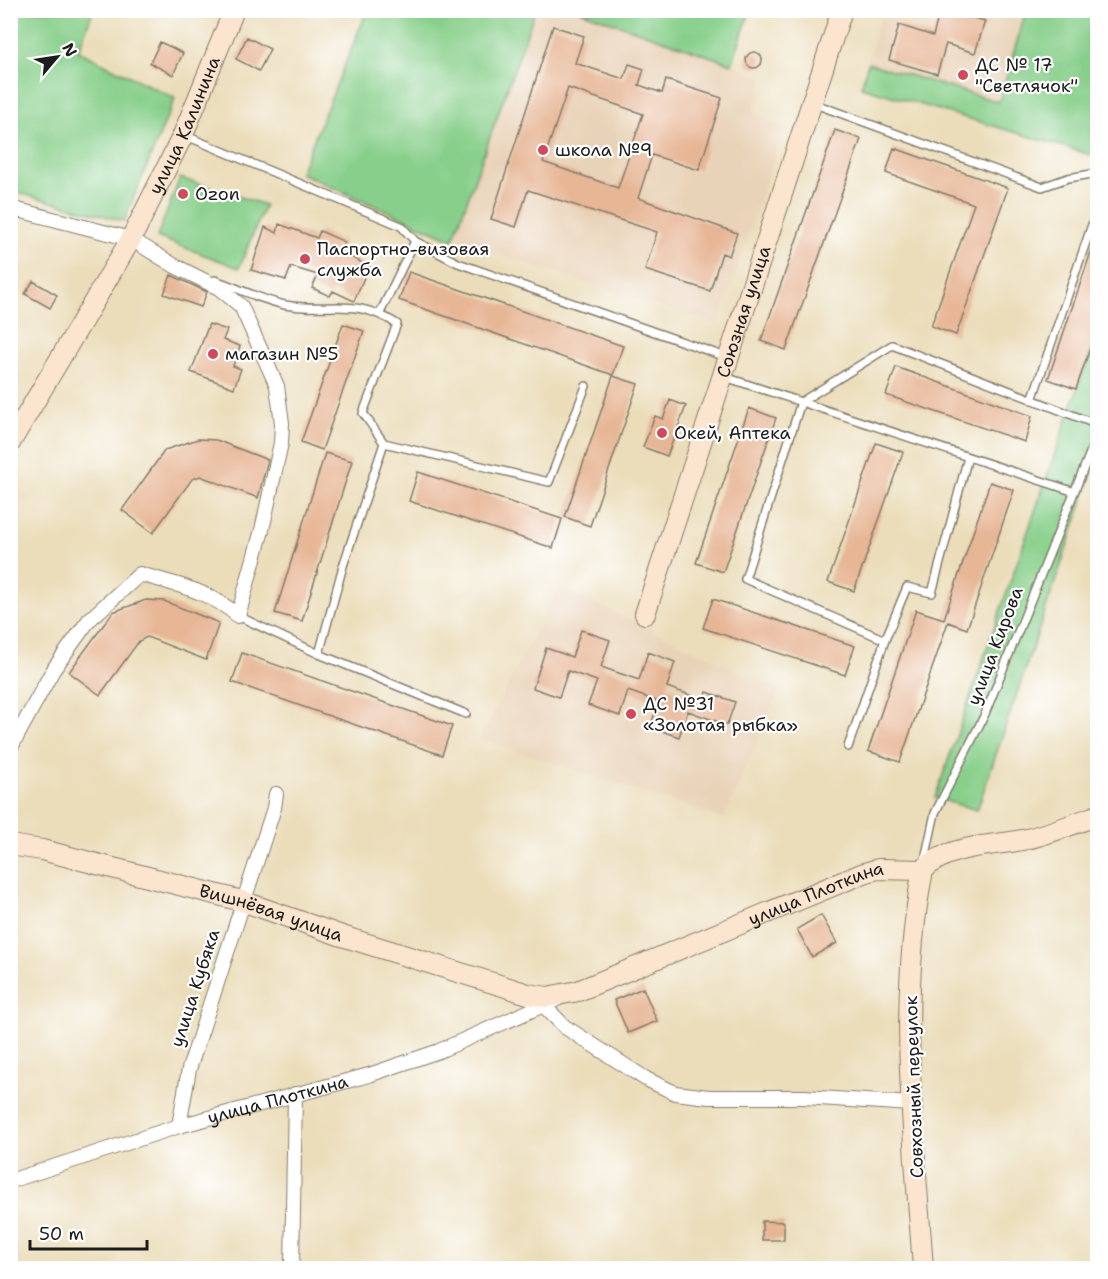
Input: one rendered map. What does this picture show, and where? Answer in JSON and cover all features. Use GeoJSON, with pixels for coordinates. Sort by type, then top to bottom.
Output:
{"type":"FeatureCollection","features":[{"type":"Feature","properties":{"kind":"street","name":"улица Калинина"},"geometry":{"type":"LineString","coordinates":[[10,443],[131,239],[183,135],[234,10]]}},
{"type":"Feature","properties":{"kind":"street","name":"Союзная улица"},"geometry":{"type":"LineString","coordinates":[[645,614],[842,10]]}},
{"type":"Feature","properties":{"kind":"street"},"geometry":{"type":"LineString","coordinates":[[10,208],[131,239],[175,266],[219,288],[241,306],[277,386],[282,423],[281,443],[264,520],[238,616],[213,597],[140,574],[89,620],[53,670],[10,749]]}},
{"type":"Feature","properties":{"kind":"street","name":"улица Кубяка"},"geometry":{"type":"LineString","coordinates":[[179,1126],[189,1068],[274,808],[276,794]]}},
{"type":"Feature","properties":{"kind":"street"},"geometry":{"type":"LineString","coordinates":[[923,870],[932,861],[950,852],[1028,839],[1098,815]]}},
{"type":"Feature","properties":{"kind":"street","name":"Вишнёвая улица"},"geometry":{"type":"LineString","coordinates":[[10,845],[42,850],[242,901],[535,999],[578,991]]}},
{"type":"Feature","properties":{"kind":"street","name":"улица Плоткина"},"geometry":{"type":"LineString","coordinates":[[578,991],[864,873],[878,869],[923,870]]}},
{"type":"Feature","properties":{"kind":"street","name":"Совхозный переулок"},"geometry":{"type":"LineString","coordinates":[[922,1269],[908,1042],[916,903],[923,870]]}},
{"type":"Feature","properties":{"kind":"street"},"geometry":{"type":"LineString","coordinates":[[535,999],[565,1027],[646,1079],[675,1093],[694,1096],[804,1097],[912,1104]]}},
{"type":"Feature","properties":{"kind":"street","name":"улица Плоткина"},"geometry":{"type":"LineString","coordinates":[[10,1181],[179,1126],[369,1075],[439,1051],[535,999]]}},
{"type":"Feature","properties":{"kind":"street"},"geometry":{"type":"LineString","coordinates":[[292,1269],[295,1094]]}},
{"type":"Feature","properties":{"kind":"lane"},"geometry":{"type":"LineString","coordinates":[[812,103],[1042,187],[1068,178],[1098,173]]}},
{"type":"Feature","properties":{"kind":"lane"},"geometry":{"type":"LineString","coordinates":[[183,135],[401,226],[415,241],[458,263],[726,367],[801,402],[1072,491]]}},
{"type":"Feature","properties":{"kind":"lane"},"geometry":{"type":"LineString","coordinates":[[1032,400],[1098,207]]}},
{"type":"Feature","properties":{"kind":"lane"},"geometry":{"type":"LineString","coordinates":[[380,313],[415,241]]}},
{"type":"Feature","properties":{"kind":"lane"},"geometry":{"type":"LineString","coordinates":[[175,266],[284,305],[305,307],[343,305],[380,313],[397,324],[363,413],[384,442],[549,482],[586,386]]}},
{"type":"Feature","properties":{"kind":"lane"},"geometry":{"type":"LineString","coordinates":[[885,640],[745,579],[801,402],[892,345],[1098,425]]}},
{"type":"Feature","properties":{"kind":"lane","name":"улица Кирова"},"geometry":{"type":"LineString","coordinates":[[923,870],[935,813],[985,714],[1072,491],[1098,433]]}},
{"type":"Feature","properties":{"kind":"lane"},"geometry":{"type":"LineString","coordinates":[[319,654],[343,566],[384,442]]}},
{"type":"Feature","properties":{"kind":"lane"},"geometry":{"type":"LineString","coordinates":[[848,747],[885,640],[908,587],[932,593],[968,457]]}},
{"type":"Feature","properties":{"kind":"lane"},"geometry":{"type":"LineString","coordinates":[[238,616],[319,654],[465,714]]}},
{"type":"Feature","properties":{"kind":"shaded area","name":"школа №9"},"geometry":{"type":"Polygon","coordinates":[[[367,11],[750,11],[733,64],[764,78],[753,113],[785,127],[718,325],[453,240],[300,173],[367,11]]]}},
{"type":"Feature","properties":{"kind":"shaded area","name":"ДС № 17 \"Светлячок\""},"geometry":{"type":"Polygon","coordinates":[[[881,11],[1078,11],[1045,140],[861,87],[881,11]]]}},
{"type":"Feature","properties":{"kind":"shaded area","name":"ДС №31 «Золотая рыбка»"},"geometry":{"type":"Polygon","coordinates":[[[560,586],[779,690],[724,819],[479,739],[560,586]]]}},
{"type":"Feature","properties":{"kind":"green space"},"geometry":{"type":"Polygon","coordinates":[[[10,11],[93,11],[78,51],[175,98],[124,221],[11,191],[10,11]]]}},
{"type":"Feature","properties":{"kind":"green space"},"geometry":{"type":"Polygon","coordinates":[[[367,11],[535,11],[453,240],[300,173],[367,11]]]}},
{"type":"Feature","properties":{"kind":"green space"},"geometry":{"type":"Polygon","coordinates":[[[580,11],[750,11],[732,64],[580,11]]]}},
{"type":"Feature","properties":{"kind":"green space"},"geometry":{"type":"Polygon","coordinates":[[[1026,11],[1097,11],[1098,138],[1092,155],[861,87],[868,63],[999,102],[1026,11]]]}},
{"type":"Feature","properties":{"kind":"green space"},"geometry":{"type":"Polygon","coordinates":[[[180,178],[265,205],[239,268],[157,237],[180,178]]]}},
{"type":"Feature","properties":{"kind":"green space"},"geometry":{"type":"Polygon","coordinates":[[[1097,333],[1097,459],[977,810],[935,798],[1097,333]]]}},
{"type":"Feature","properties":{"kind":"building"},"geometry":{"type":"Polygon","coordinates":[[[940,10],[959,10],[958,14],[985,21],[975,53],[946,44],[937,74],[889,60],[899,25],[933,36],[940,10]]]}},
{"type":"Feature","properties":{"kind":"building"},"geometry":{"type":"Polygon","coordinates":[[[553,26],[584,36],[575,63],[624,79],[629,64],[644,69],[639,85],[662,93],[666,80],[722,98],[699,170],[652,155],[638,198],[737,233],[729,256],[722,253],[710,291],[645,270],[657,232],[528,190],[516,227],[491,219],[553,26]],[[568,88],[543,162],[618,188],[643,114],[568,88]]]}},
{"type":"Feature","properties":{"kind":"building"},"geometry":{"type":"Polygon","coordinates":[[[247,37],[270,49],[259,71],[236,59],[247,37]]]}},
{"type":"Feature","properties":{"kind":"building"},"geometry":{"type":"Polygon","coordinates":[[[160,42],[183,53],[173,75],[150,63],[160,42]]]}},
{"type":"Feature","properties":{"kind":"building"},"geometry":{"type":"Polygon","coordinates":[[[754,52],[760,54],[762,60],[760,66],[754,68],[748,66],[746,60],[748,54],[754,52]]]}},
{"type":"Feature","properties":{"kind":"building"},"geometry":{"type":"Polygon","coordinates":[[[835,130],[861,139],[786,350],[761,341],[835,130]]]}},
{"type":"Feature","properties":{"kind":"building"},"geometry":{"type":"Polygon","coordinates":[[[894,148],[1008,188],[956,335],[931,326],[974,204],[886,173],[894,148]]]}},
{"type":"Feature","properties":{"kind":"building","name":"Паспортно-визовая служба"},"geometry":{"type":"Polygon","coordinates":[[[279,224],[317,238],[320,231],[345,242],[340,252],[369,266],[354,301],[333,291],[330,296],[312,288],[318,275],[291,267],[286,280],[251,270],[265,227],[277,233],[279,224]]]}},
{"type":"Feature","properties":{"kind":"building"},"geometry":{"type":"Polygon","coordinates":[[[1095,240],[1098,241],[1098,325],[1076,389],[1048,379],[1095,240]]]}},
{"type":"Feature","properties":{"kind":"building"},"geometry":{"type":"Polygon","coordinates":[[[409,272],[623,346],[613,375],[399,300],[409,272]]]}},
{"type":"Feature","properties":{"kind":"building"},"geometry":{"type":"Polygon","coordinates":[[[171,275],[207,292],[201,307],[164,294],[171,275]]]}},
{"type":"Feature","properties":{"kind":"building"},"geometry":{"type":"Polygon","coordinates":[[[33,281],[57,295],[50,308],[25,294],[33,281]]]}},
{"type":"Feature","properties":{"kind":"building"},"geometry":{"type":"Polygon","coordinates":[[[209,324],[227,330],[223,340],[240,346],[233,366],[241,369],[234,388],[191,372],[209,324]]]}},
{"type":"Feature","properties":{"kind":"building"},"geometry":{"type":"Polygon","coordinates":[[[343,324],[364,331],[322,450],[301,442],[343,324]]]}},
{"type":"Feature","properties":{"kind":"building"},"geometry":{"type":"Polygon","coordinates":[[[896,367],[1032,416],[1025,442],[886,395],[896,367]]]}},
{"type":"Feature","properties":{"kind":"building"},"geometry":{"type":"Polygon","coordinates":[[[613,376],[638,384],[590,526],[565,517],[613,376]]]}},
{"type":"Feature","properties":{"kind":"building","name":"Окей, Аптека"},"geometry":{"type":"Polygon","coordinates":[[[670,400],[686,406],[667,456],[643,447],[655,416],[663,419],[670,400]]]}},
{"type":"Feature","properties":{"kind":"building"},"geometry":{"type":"Polygon","coordinates":[[[749,408],[776,418],[723,572],[696,563],[749,408]]]}},
{"type":"Feature","properties":{"kind":"building"},"geometry":{"type":"Polygon","coordinates":[[[198,439],[216,440],[268,460],[258,498],[200,476],[192,479],[153,533],[122,510],[165,450],[198,439]]]}},
{"type":"Feature","properties":{"kind":"building"},"geometry":{"type":"Polygon","coordinates":[[[876,443],[903,452],[854,591],[828,582],[876,443]]]}},
{"type":"Feature","properties":{"kind":"building"},"geometry":{"type":"Polygon","coordinates":[[[325,453],[352,461],[302,621],[275,613],[325,453]]]}},
{"type":"Feature","properties":{"kind":"building"},"geometry":{"type":"Polygon","coordinates":[[[418,472],[562,519],[553,548],[409,501],[418,472]]]}},
{"type":"Feature","properties":{"kind":"building"},"geometry":{"type":"Polygon","coordinates":[[[990,482],[1014,490],[967,629],[948,622],[900,762],[868,751],[916,610],[944,619],[990,482]]]}},
{"type":"Feature","properties":{"kind":"building"},"geometry":{"type":"Polygon","coordinates":[[[713,599],[855,646],[845,675],[703,628],[713,599]]]}},
{"type":"Feature","properties":{"kind":"building"},"geometry":{"type":"Polygon","coordinates":[[[146,600],[164,601],[219,623],[206,660],[147,637],[139,641],[100,695],[69,672],[113,612],[146,600]]]}},
{"type":"Feature","properties":{"kind":"building"},"geometry":{"type":"Polygon","coordinates":[[[581,630],[610,640],[601,667],[639,680],[648,652],[675,662],[667,687],[704,700],[707,692],[735,702],[727,725],[688,711],[679,737],[650,727],[659,702],[628,691],[620,716],[588,705],[597,681],[568,671],[559,697],[533,688],[546,648],[572,657],[581,630]]]}},
{"type":"Feature","properties":{"kind":"building"},"geometry":{"type":"Polygon","coordinates":[[[242,653],[452,726],[442,755],[232,682],[242,653]]]}},
{"type":"Feature","properties":{"kind":"building"},"geometry":{"type":"Polygon","coordinates":[[[821,915],[837,943],[812,957],[797,929],[821,915]]]}},
{"type":"Feature","properties":{"kind":"building"},"geometry":{"type":"Polygon","coordinates":[[[643,988],[657,1021],[628,1033],[614,1000],[643,988]]]}},
{"type":"Feature","properties":{"kind":"building"},"geometry":{"type":"Polygon","coordinates":[[[762,1221],[784,1222],[784,1240],[762,1240],[762,1221]]]}},
{"type":"Feature","properties":{"kind":"place","name":"ДС № 17 \"Светлячок\""},"geometry":{"type":"Point","coordinates":[963,75]}},
{"type":"Feature","properties":{"kind":"place","name":"школа №9"},"geometry":{"type":"Point","coordinates":[543,150]}},
{"type":"Feature","properties":{"kind":"place","name":"Ozon"},"geometry":{"type":"Point","coordinates":[183,194]}},
{"type":"Feature","properties":{"kind":"place","name":"Паспортно-визовая служба"},"geometry":{"type":"Point","coordinates":[305,259]}},
{"type":"Feature","properties":{"kind":"place","name":"магазин №5"},"geometry":{"type":"Point","coordinates":[213,354]}},
{"type":"Feature","properties":{"kind":"place","name":"Окей, Аптека"},"geometry":{"type":"Point","coordinates":[662,433]}},
{"type":"Feature","properties":{"kind":"place","name":"ДС №31 «Золотая рыбка»"},"geometry":{"type":"Point","coordinates":[631,714]}}]}
